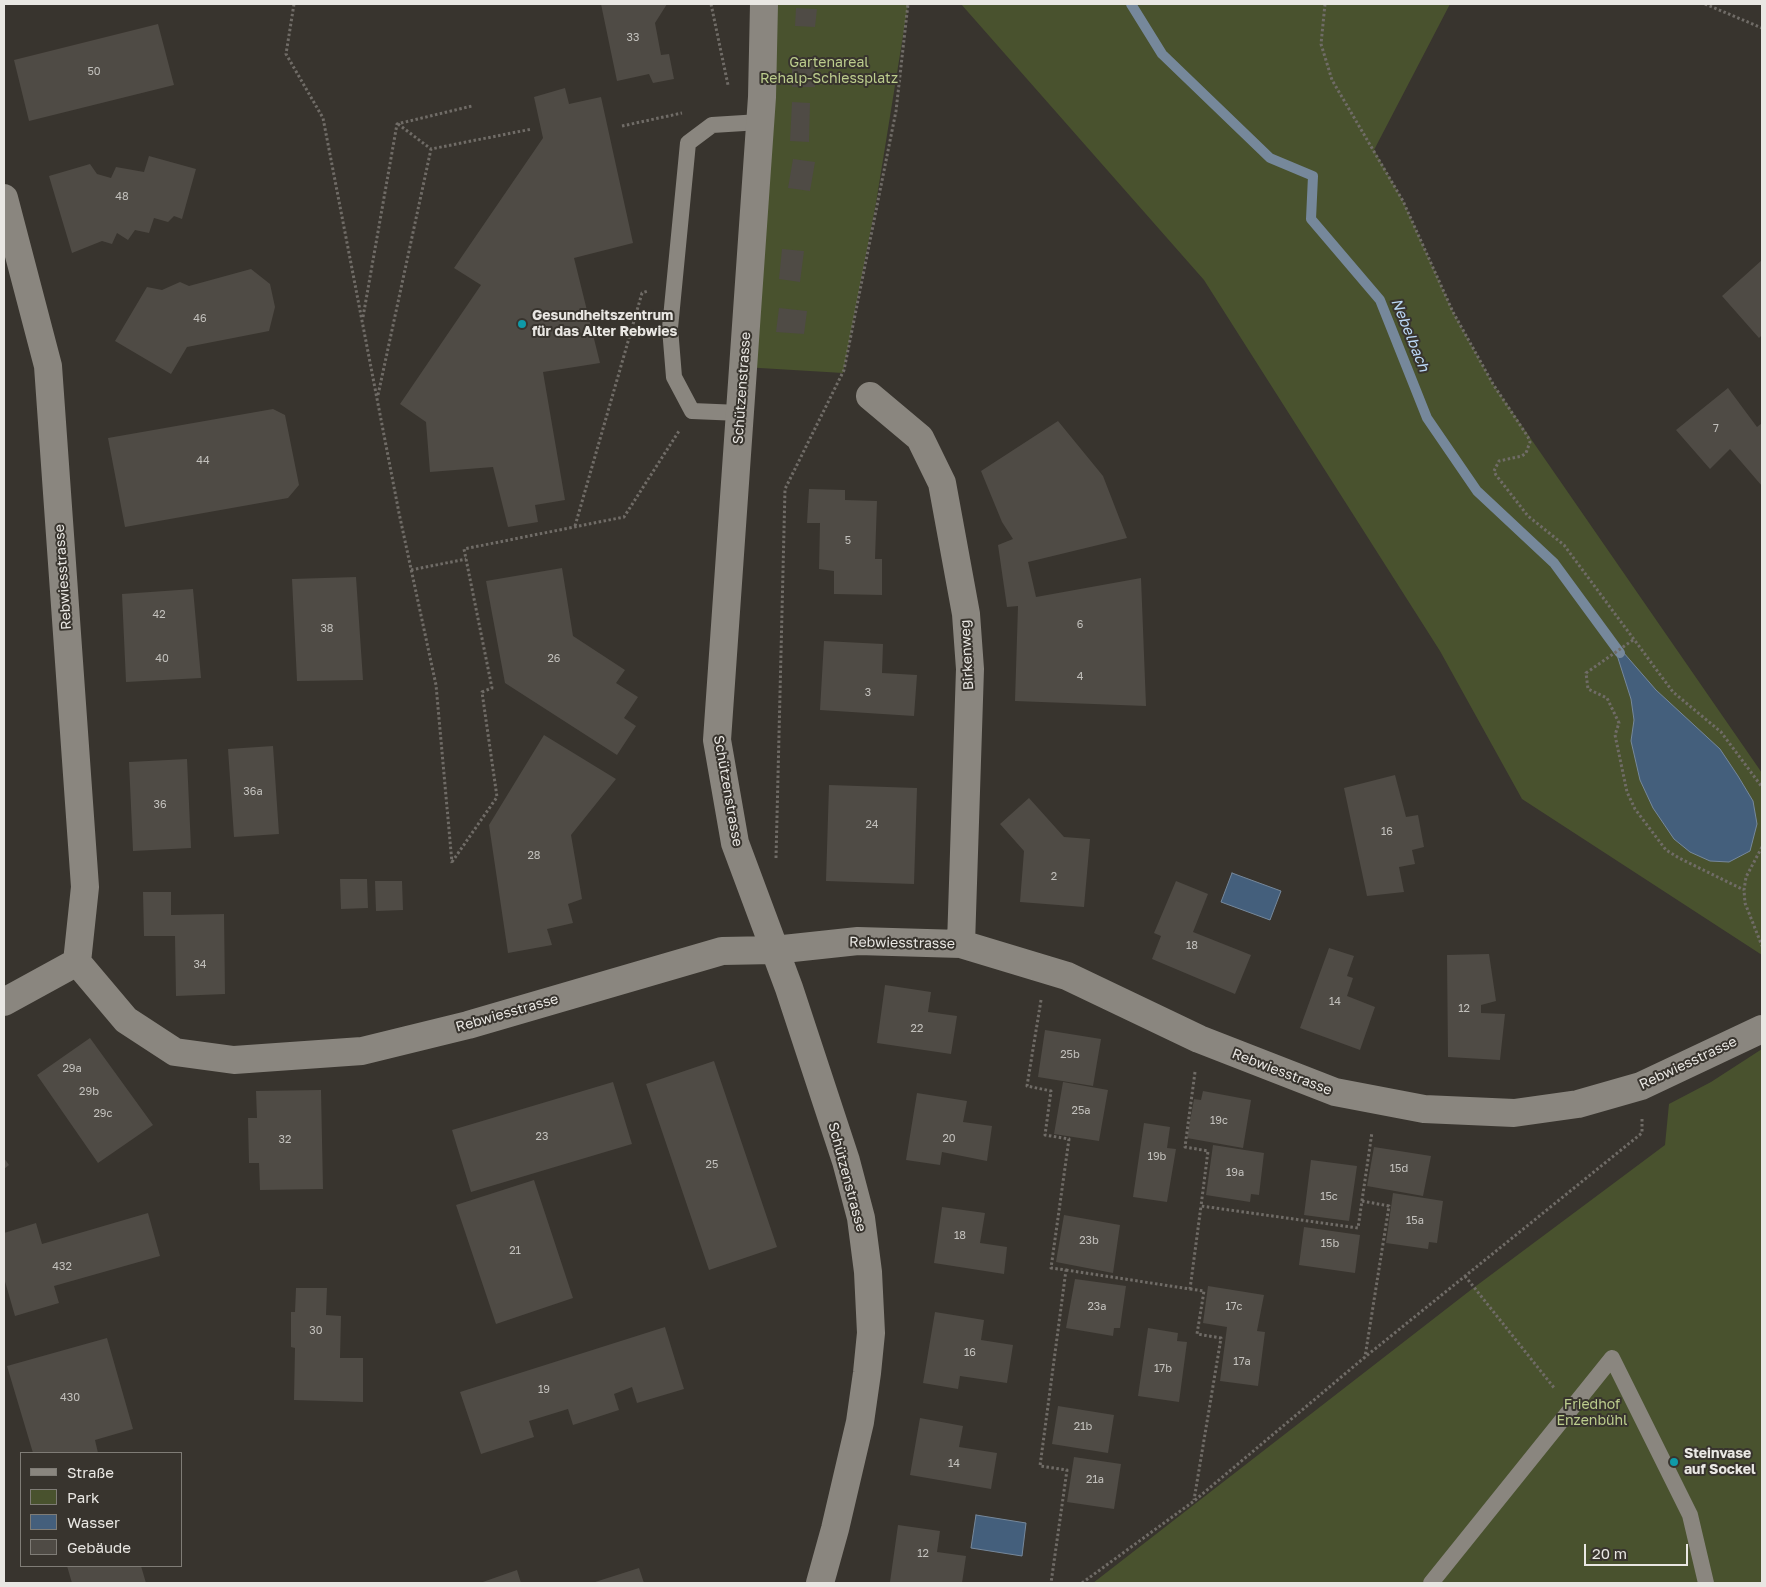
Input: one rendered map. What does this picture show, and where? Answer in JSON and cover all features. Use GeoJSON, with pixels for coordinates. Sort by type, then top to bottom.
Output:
{"type":"FeatureCollection","features":[{"type":"Feature","properties":{"kind":"street","name":"Schützenstrasse"},"geometry":{"type":"LineString","coordinates":[[764,4],[760,122],[717,740],[735,843],[774,950],[846,1161],[861,1218],[868,1272],[870,1333],[867,1373],[856,1440],[820,1583]]}},
{"type":"Feature","properties":{"kind":"street","name":"Rebwiesstrasse"},"geometry":{"type":"LineString","coordinates":[[4,198],[48,366],[85,887],[77,962],[126,1020],[175,1052],[234,1060],[362,1051],[468,1025],[722,951],[774,950],[858,941],[961,944],[1067,976],[1199,1039],[1335,1092],[1376,1102],[1424,1109],[1514,1113],[1578,1104],[1641,1086],[1762,1028]]}},
{"type":"Feature","properties":{"kind":"street","name":"Birkenweg"},"geometry":{"type":"LineString","coordinates":[[870,396],[920,438],[942,484],[966,614],[970,669],[961,944]]}},
{"type":"Feature","properties":{"kind":"street"},"geometry":{"type":"LineString","coordinates":[[4,1002],[77,962]]}},
{"type":"Feature","properties":{"kind":"lane"},"geometry":{"type":"LineString","coordinates":[[740,413],[692,411],[674,377],[670,328],[688,143],[712,125],[760,122]]}},
{"type":"Feature","properties":{"kind":"lane"},"geometry":{"type":"LineString","coordinates":[[1431,1583],[1612,1358],[1690,1516],[1706,1583]]}},
{"type":"Feature","properties":{"kind":"path"},"geometry":{"type":"LineString","coordinates":[[294,4],[286,54],[323,118],[411,570],[436,684],[452,863],[497,797],[482,692],[492,688],[464,548],[624,516],[692,411]]}},
{"type":"Feature","properties":{"kind":"path"},"geometry":{"type":"LineString","coordinates":[[711,4],[730,93]]}},
{"type":"Feature","properties":{"kind":"path"},"geometry":{"type":"LineString","coordinates":[[776,860],[785,489],[844,370],[896,110],[908,4]]}},
{"type":"Feature","properties":{"kind":"path"},"geometry":{"type":"LineString","coordinates":[[1325,4],[1321,44],[1332,80],[1403,201],[1453,312],[1493,384],[1530,442],[1526,453],[1522,456],[1499,461],[1494,471],[1496,475],[1528,516],[1564,545],[1673,692],[1721,732],[1762,787]]}},
{"type":"Feature","properties":{"kind":"path"},"geometry":{"type":"LineString","coordinates":[[1706,4],[1762,28]]}},
{"type":"Feature","properties":{"kind":"path"},"geometry":{"type":"LineString","coordinates":[[397,124],[472,106]]}},
{"type":"Feature","properties":{"kind":"path"},"geometry":{"type":"LineString","coordinates":[[362,320],[397,124]]}},
{"type":"Feature","properties":{"kind":"path"},"geometry":{"type":"LineString","coordinates":[[397,124],[431,149],[532,129]]}},
{"type":"Feature","properties":{"kind":"path"},"geometry":{"type":"LineString","coordinates":[[377,398],[431,149]]}},
{"type":"Feature","properties":{"kind":"path"},"geometry":{"type":"LineString","coordinates":[[575,526],[642,293],[674,286]]}},
{"type":"Feature","properties":{"kind":"path"},"geometry":{"type":"LineString","coordinates":[[411,570],[466,559]]}},
{"type":"Feature","properties":{"kind":"path"},"geometry":{"type":"LineString","coordinates":[[1633,640],[1586,673],[1588,689],[1607,698],[1619,724],[1615,735],[1622,775],[1635,809],[1666,850],[1744,890]]}},
{"type":"Feature","properties":{"kind":"path"},"geometry":{"type":"LineString","coordinates":[[1762,847],[1746,877],[1744,890],[1745,903],[1762,946]]}},
{"type":"Feature","properties":{"kind":"path"},"geometry":{"type":"LineString","coordinates":[[1047,970],[1026,1086],[1051,1091],[1045,1135],[1069,1140],[1051,1268],[1204,1291],[1197,1334],[1221,1338],[1194,1501]]}},
{"type":"Feature","properties":{"kind":"path"},"geometry":{"type":"LineString","coordinates":[[1190,1289],[1208,1151],[1185,1147],[1199,1039]]}},
{"type":"Feature","properties":{"kind":"path"},"geometry":{"type":"LineString","coordinates":[[1082,1583],[1194,1501],[1365,1357],[1642,1133],[1641,1086]]}},
{"type":"Feature","properties":{"kind":"path"},"geometry":{"type":"LineString","coordinates":[[1201,1206],[1358,1228],[1376,1102]]}},
{"type":"Feature","properties":{"kind":"path"},"geometry":{"type":"LineString","coordinates":[[1362,1202],[1389,1206],[1365,1357]]}},
{"type":"Feature","properties":{"kind":"path"},"geometry":{"type":"LineString","coordinates":[[1051,1583],[1067,1470],[1040,1466],[1066,1270]]}},
{"type":"Feature","properties":{"kind":"path"},"geometry":{"type":"LineString","coordinates":[[1466,1276],[1571,1409]]}},
{"type":"Feature","properties":{"kind":"green space","name":"Gartenareal Rehalp-Schiessplatz"},"geometry":{"type":"Polygon","coordinates":[[[764,4],[908,5],[876,203],[843,373],[743,367],[764,4]]]}},
{"type":"Feature","properties":{"kind":"green space"},"geometry":{"type":"Polygon","coordinates":[[[961,4],[1450,4],[1374,150],[1403,201],[1453,312],[1493,384],[1762,773],[1762,955],[1522,799],[1440,651],[1204,280],[961,4]]]}},
{"type":"Feature","properties":{"kind":"green space","name":"Friedhof Enzenbühl"},"geometry":{"type":"Polygon","coordinates":[[[1762,1049],[1762,1583],[1093,1583],[1472,1289],[1665,1145],[1669,1104],[1711,1082],[1762,1049]]]}},
{"type":"Feature","properties":{"kind":"water"},"geometry":{"type":"Polygon","coordinates":[[[1623,652],[1656,690],[1720,749],[1738,776],[1753,801],[1757,824],[1750,851],[1729,862],[1710,861],[1690,852],[1674,839],[1653,808],[1640,780],[1631,741],[1634,720],[1631,699],[1617,655],[1623,652]]]}},
{"type":"Feature","properties":{"kind":"water"},"geometry":{"type":"Polygon","coordinates":[[[1232,873],[1281,891],[1270,920],[1221,902],[1232,873]]]}},
{"type":"Feature","properties":{"kind":"water"},"geometry":{"type":"Polygon","coordinates":[[[976,1515],[1026,1523],[1022,1556],[971,1548],[976,1515]]]}},
{"type":"Feature","properties":{"kind":"building"},"geometry":{"type":"Polygon","coordinates":[[[601,4],[667,4],[655,23],[661,55],[669,54],[674,79],[653,83],[649,74],[617,81],[601,4]]]}},
{"type":"Feature","properties":{"kind":"building"},"geometry":{"type":"Polygon","coordinates":[[[796,8],[817,9],[815,27],[795,26],[796,8]]]}},
{"type":"Feature","properties":{"kind":"building"},"geometry":{"type":"Polygon","coordinates":[[[158,24],[174,85],[29,121],[14,60],[158,24]]]}},
{"type":"Feature","properties":{"kind":"building"},"geometry":{"type":"Polygon","coordinates":[[[792,57],[815,58],[815,87],[792,87],[792,57]]]}},
{"type":"Feature","properties":{"kind":"building","name":"Gesundheitszentrum für das Alter Rebwies"},"geometry":{"type":"Polygon","coordinates":[[[565,88],[569,104],[601,97],[633,243],[574,258],[600,363],[543,372],[565,500],[535,505],[538,522],[508,527],[493,467],[430,472],[426,422],[400,404],[481,285],[454,268],[543,138],[534,97],[565,88]]]}},
{"type":"Feature","properties":{"kind":"building"},"geometry":{"type":"Polygon","coordinates":[[[792,102],[810,103],[809,142],[790,141],[792,102]]]}},
{"type":"Feature","properties":{"kind":"building"},"geometry":{"type":"Polygon","coordinates":[[[149,156],[196,169],[182,219],[174,216],[168,222],[154,218],[149,233],[135,230],[128,240],[117,233],[112,244],[102,241],[72,253],[49,176],[90,164],[97,174],[111,178],[116,167],[144,172],[149,156]]]}},
{"type":"Feature","properties":{"kind":"building"},"geometry":{"type":"Polygon","coordinates":[[[793,159],[815,162],[810,191],[788,188],[793,159]]]}},
{"type":"Feature","properties":{"kind":"building"},"geometry":{"type":"Polygon","coordinates":[[[782,249],[804,251],[800,282],[779,279],[782,249]]]}},
{"type":"Feature","properties":{"kind":"building"},"geometry":{"type":"Polygon","coordinates":[[[1762,260],[1762,335],[1759,338],[1722,296],[1762,260]]]}},
{"type":"Feature","properties":{"kind":"building"},"geometry":{"type":"Polygon","coordinates":[[[251,269],[270,284],[275,307],[269,331],[187,347],[171,374],[115,341],[147,287],[162,290],[180,282],[189,286],[251,269]]]}},
{"type":"Feature","properties":{"kind":"building"},"geometry":{"type":"Polygon","coordinates":[[[779,308],[807,311],[804,334],[776,332],[779,308]]]}},
{"type":"Feature","properties":{"kind":"building"},"geometry":{"type":"Polygon","coordinates":[[[1728,388],[1757,427],[1762,423],[1762,486],[1730,449],[1710,469],[1676,430],[1728,388]]]}},
{"type":"Feature","properties":{"kind":"building"},"geometry":{"type":"Polygon","coordinates":[[[273,409],[285,415],[299,485],[288,498],[125,527],[108,438],[273,409]]]}},
{"type":"Feature","properties":{"kind":"building"},"geometry":{"type":"Polygon","coordinates":[[[1058,421],[1103,476],[1127,538],[1028,562],[1036,597],[1141,578],[1146,706],[1015,701],[1018,606],[1007,607],[998,545],[1013,539],[1002,522],[981,471],[1058,421]]]}},
{"type":"Feature","properties":{"kind":"building"},"geometry":{"type":"Polygon","coordinates":[[[809,489],[845,490],[845,500],[877,501],[875,559],[882,559],[882,595],[834,594],[834,571],[819,569],[820,523],[807,523],[809,489]]]}},
{"type":"Feature","properties":{"kind":"building"},"geometry":{"type":"Polygon","coordinates":[[[562,568],[573,636],[625,670],[616,683],[638,697],[624,718],[636,726],[617,755],[505,683],[486,581],[562,568]]]}},
{"type":"Feature","properties":{"kind":"building"},"geometry":{"type":"Polygon","coordinates":[[[356,577],[363,680],[297,681],[292,579],[356,577]]]}},
{"type":"Feature","properties":{"kind":"building"},"geometry":{"type":"Polygon","coordinates":[[[193,589],[201,678],[126,682],[122,594],[193,589]]]}},
{"type":"Feature","properties":{"kind":"building"},"geometry":{"type":"Polygon","coordinates":[[[824,641],[883,644],[882,673],[917,675],[914,716],[820,710],[824,641]]]}},
{"type":"Feature","properties":{"kind":"building"},"geometry":{"type":"Polygon","coordinates":[[[544,735],[616,779],[571,835],[582,899],[568,904],[573,923],[547,929],[552,945],[508,953],[489,825],[544,735]]]}},
{"type":"Feature","properties":{"kind":"building"},"geometry":{"type":"Polygon","coordinates":[[[273,746],[279,834],[234,837],[228,749],[273,746]]]}},
{"type":"Feature","properties":{"kind":"building"},"geometry":{"type":"Polygon","coordinates":[[[187,759],[191,848],[133,851],[129,762],[187,759]]]}},
{"type":"Feature","properties":{"kind":"building"},"geometry":{"type":"Polygon","coordinates":[[[1395,775],[1406,817],[1418,815],[1424,847],[1412,850],[1415,864],[1399,867],[1404,892],[1367,896],[1344,788],[1395,775]]]}},
{"type":"Feature","properties":{"kind":"building"},"geometry":{"type":"Polygon","coordinates":[[[829,785],[917,788],[914,884],[826,881],[829,785]]]}},
{"type":"Feature","properties":{"kind":"building"},"geometry":{"type":"Polygon","coordinates":[[[1029,798],[1064,837],[1090,839],[1084,907],[1020,902],[1024,851],[1000,824],[1029,798]]]}},
{"type":"Feature","properties":{"kind":"building"},"geometry":{"type":"Polygon","coordinates":[[[340,879],[367,879],[368,908],[341,909],[340,879]]]}},
{"type":"Feature","properties":{"kind":"building"},"geometry":{"type":"Polygon","coordinates":[[[375,881],[402,881],[403,910],[376,911],[375,881]]]}},
{"type":"Feature","properties":{"kind":"building"},"geometry":{"type":"Polygon","coordinates":[[[1176,881],[1208,894],[1193,932],[1251,955],[1235,994],[1152,959],[1161,936],[1154,933],[1176,881]]]}},
{"type":"Feature","properties":{"kind":"building"},"geometry":{"type":"Polygon","coordinates":[[[143,892],[171,892],[171,915],[224,914],[225,994],[176,996],[175,936],[144,936],[143,892]]]}},
{"type":"Feature","properties":{"kind":"building"},"geometry":{"type":"Polygon","coordinates":[[[1329,948],[1354,956],[1347,976],[1353,978],[1347,996],[1375,1007],[1360,1050],[1300,1028],[1329,948]]]}},
{"type":"Feature","properties":{"kind":"building"},"geometry":{"type":"Polygon","coordinates":[[[1489,954],[1496,1001],[1481,1005],[1481,1013],[1505,1014],[1500,1060],[1448,1057],[1447,955],[1489,954]]]}},
{"type":"Feature","properties":{"kind":"building"},"geometry":{"type":"Polygon","coordinates":[[[885,985],[931,992],[928,1012],[957,1016],[951,1054],[877,1043],[885,985]]]}},
{"type":"Feature","properties":{"kind":"building"},"geometry":{"type":"Polygon","coordinates":[[[1045,1030],[1101,1039],[1093,1086],[1038,1077],[1045,1030]]]}},
{"type":"Feature","properties":{"kind":"building"},"geometry":{"type":"Polygon","coordinates":[[[90,1038],[153,1125],[98,1163],[37,1075],[90,1038]]]}},
{"type":"Feature","properties":{"kind":"building"},"geometry":{"type":"Polygon","coordinates":[[[714,1061],[777,1247],[709,1270],[646,1084],[714,1061]]]}},
{"type":"Feature","properties":{"kind":"building"},"geometry":{"type":"Polygon","coordinates":[[[613,1082],[632,1144],[471,1192],[452,1130],[613,1082]]]}},
{"type":"Feature","properties":{"kind":"building"},"geometry":{"type":"Polygon","coordinates":[[[1063,1082],[1108,1090],[1099,1141],[1054,1134],[1063,1082]]]}},
{"type":"Feature","properties":{"kind":"building"},"geometry":{"type":"Polygon","coordinates":[[[321,1090],[323,1189],[260,1190],[259,1163],[249,1163],[248,1118],[257,1118],[256,1091],[321,1090]]]}},
{"type":"Feature","properties":{"kind":"building"},"geometry":{"type":"Polygon","coordinates":[[[1203,1091],[1251,1100],[1243,1148],[1187,1138],[1194,1099],[1201,1100],[1203,1091]]]}},
{"type":"Feature","properties":{"kind":"building"},"geometry":{"type":"Polygon","coordinates":[[[917,1093],[967,1101],[963,1122],[992,1126],[987,1161],[942,1152],[940,1165],[906,1160],[917,1093]]]}},
{"type":"Feature","properties":{"kind":"building"},"geometry":{"type":"Polygon","coordinates":[[[1144,1123],[1170,1127],[1167,1148],[1176,1149],[1167,1202],[1133,1197],[1144,1123]]]}},
{"type":"Feature","properties":{"kind":"building"},"geometry":{"type":"Polygon","coordinates":[[[1213,1145],[1264,1153],[1259,1195],[1251,1194],[1250,1202],[1206,1195],[1213,1145]]]}},
{"type":"Feature","properties":{"kind":"building"},"geometry":{"type":"Polygon","coordinates":[[[1374,1147],[1431,1156],[1423,1196],[1367,1186],[1374,1147]]]}},
{"type":"Feature","properties":{"kind":"building"},"geometry":{"type":"Polygon","coordinates":[[[4,1158],[9,1165],[4,1169],[4,1158]]]}},
{"type":"Feature","properties":{"kind":"building"},"geometry":{"type":"Polygon","coordinates":[[[1311,1160],[1357,1166],[1349,1221],[1304,1215],[1311,1160]]]}},
{"type":"Feature","properties":{"kind":"building"},"geometry":{"type":"Polygon","coordinates":[[[534,1180],[573,1298],[496,1324],[456,1205],[534,1180]]]}},
{"type":"Feature","properties":{"kind":"building"},"geometry":{"type":"Polygon","coordinates":[[[1393,1193],[1443,1201],[1437,1243],[1429,1242],[1428,1249],[1386,1243],[1393,1193]]]}},
{"type":"Feature","properties":{"kind":"building"},"geometry":{"type":"Polygon","coordinates":[[[942,1207],[985,1213],[980,1243],[1007,1247],[1004,1274],[934,1263],[942,1207]]]}},
{"type":"Feature","properties":{"kind":"building"},"geometry":{"type":"Polygon","coordinates":[[[148,1213],[160,1256],[54,1286],[59,1303],[15,1316],[4,1278],[4,1233],[36,1223],[42,1244],[148,1213]]]}},
{"type":"Feature","properties":{"kind":"building"},"geometry":{"type":"Polygon","coordinates":[[[1064,1215],[1120,1225],[1113,1273],[1056,1262],[1064,1215]]]}},
{"type":"Feature","properties":{"kind":"building"},"geometry":{"type":"Polygon","coordinates":[[[1304,1227],[1360,1235],[1355,1273],[1299,1265],[1304,1227]]]}},
{"type":"Feature","properties":{"kind":"building"},"geometry":{"type":"Polygon","coordinates":[[[1075,1279],[1126,1286],[1120,1328],[1114,1328],[1113,1336],[1066,1328],[1075,1279]]]}},
{"type":"Feature","properties":{"kind":"building"},"geometry":{"type":"Polygon","coordinates":[[[1208,1286],[1264,1295],[1257,1331],[1265,1332],[1258,1386],[1220,1381],[1227,1327],[1203,1323],[1208,1286]]]}},
{"type":"Feature","properties":{"kind":"building"},"geometry":{"type":"Polygon","coordinates":[[[296,1288],[327,1288],[326,1315],[341,1316],[340,1358],[363,1358],[363,1402],[294,1400],[295,1348],[291,1347],[291,1312],[295,1312],[296,1288]]]}},
{"type":"Feature","properties":{"kind":"building"},"geometry":{"type":"Polygon","coordinates":[[[935,1312],[984,1320],[981,1340],[1013,1345],[1007,1383],[960,1376],[958,1389],[923,1383],[935,1312]]]}},
{"type":"Feature","properties":{"kind":"building"},"geometry":{"type":"Polygon","coordinates":[[[665,1327],[684,1389],[637,1403],[632,1387],[614,1394],[619,1410],[573,1425],[568,1409],[529,1421],[534,1437],[481,1454],[460,1392],[665,1327]]]}},
{"type":"Feature","properties":{"kind":"building"},"geometry":{"type":"Polygon","coordinates":[[[1148,1328],[1178,1333],[1177,1341],[1187,1342],[1179,1402],[1138,1396],[1148,1328]]]}},
{"type":"Feature","properties":{"kind":"building"},"geometry":{"type":"Polygon","coordinates":[[[107,1338],[133,1429],[95,1440],[98,1452],[33,1452],[7,1366],[107,1338]]]}},
{"type":"Feature","properties":{"kind":"building"},"geometry":{"type":"Polygon","coordinates":[[[1058,1406],[1114,1415],[1108,1453],[1052,1444],[1058,1406]]]}},
{"type":"Feature","properties":{"kind":"building"},"geometry":{"type":"Polygon","coordinates":[[[920,1418],[963,1426],[959,1447],[997,1453],[991,1489],[910,1475],[920,1418]]]}},
{"type":"Feature","properties":{"kind":"building"},"geometry":{"type":"Polygon","coordinates":[[[1074,1457],[1121,1464],[1114,1509],[1067,1502],[1074,1457]]]}},
{"type":"Feature","properties":{"kind":"building"},"geometry":{"type":"Polygon","coordinates":[[[898,1525],[940,1531],[937,1552],[966,1556],[962,1583],[890,1582],[898,1525]]]}},
{"type":"Feature","properties":{"kind":"building"},"geometry":{"type":"Polygon","coordinates":[[[67,1567],[141,1567],[146,1583],[72,1583],[67,1567]]]}},
{"type":"Feature","properties":{"kind":"building"},"geometry":{"type":"Polygon","coordinates":[[[639,1568],[644,1583],[592,1583],[639,1568]]]}},
{"type":"Feature","properties":{"kind":"building"},"geometry":{"type":"Polygon","coordinates":[[[517,1570],[521,1583],[480,1583],[517,1570]]]}},
{"type":"Feature","properties":{"kind":"waterway","name":"Nebelbach"},"geometry":{"type":"LineString","coordinates":[[1131,4],[1162,54],[1270,158],[1313,176],[1311,219],[1380,300],[1427,418],[1477,491],[1554,563],[1620,653]]}},
{"type":"Feature","properties":{"kind":"place","name":"Gesundheitszentrum für das Alter Rebwies"},"geometry":{"type":"Point","coordinates":[522,324]}},
{"type":"Feature","properties":{"kind":"place","name":"Steinvase auf Sockel"},"geometry":{"type":"Point","coordinates":[1674,1462]}}]}
